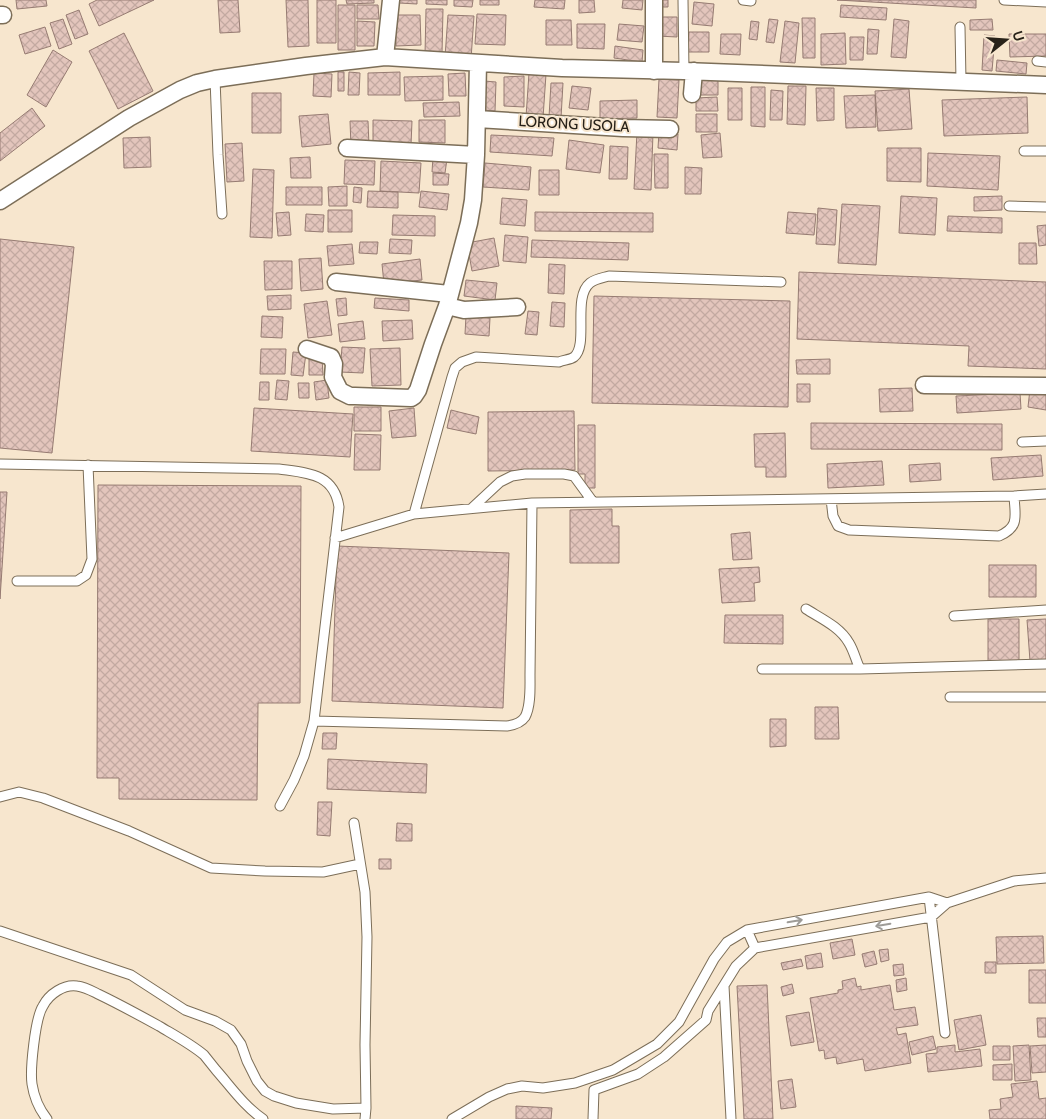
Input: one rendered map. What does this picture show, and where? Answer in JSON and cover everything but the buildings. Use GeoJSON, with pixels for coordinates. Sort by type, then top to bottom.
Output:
{"type":"FeatureCollection","features":[{"type":"Feature","properties":{"kind":"street"},"geometry":{"type":"LineString","coordinates":[[385,57],[391,0]]}},
{"type":"Feature","properties":{"kind":"street"},"geometry":{"type":"LineString","coordinates":[[654,0],[654,71]]}},
{"type":"Feature","properties":{"kind":"street"},"geometry":{"type":"LineString","coordinates":[[0,201],[137,114],[180,90],[197,83],[306,66],[385,57],[562,68],[1046,85]]}},
{"type":"Feature","properties":{"kind":"street"},"geometry":{"type":"LineString","coordinates":[[307,350],[331,357],[334,364],[333,377],[340,391],[346,394],[411,398],[418,390],[448,300],[469,222],[473,200],[476,155],[478,63]]}},
{"type":"Feature","properties":{"kind":"street"},"geometry":{"type":"LineString","coordinates":[[689,71],[692,94]]}},
{"type":"Feature","properties":{"kind":"street","name":"LORONG USOLA"},"geometry":{"type":"LineString","coordinates":[[477,118],[670,130]]}},
{"type":"Feature","properties":{"kind":"street"},"geometry":{"type":"LineString","coordinates":[[347,148],[476,155]]}},
{"type":"Feature","properties":{"kind":"street"},"geometry":{"type":"LineString","coordinates":[[336,282],[448,300],[464,310],[517,307]]}},
{"type":"Feature","properties":{"kind":"street"},"geometry":{"type":"LineString","coordinates":[[924,384],[1046,386]]}},
{"type":"Feature","properties":{"kind":"lane"},"geometry":{"type":"LineString","coordinates":[[683,0],[689,71]]}},
{"type":"Feature","properties":{"kind":"lane"},"geometry":{"type":"LineString","coordinates":[[1004,0],[1046,2]]}},
{"type":"Feature","properties":{"kind":"lane"},"geometry":{"type":"LineString","coordinates":[[960,27],[961,82]]}},
{"type":"Feature","properties":{"kind":"lane"},"geometry":{"type":"LineString","coordinates":[[216,79],[222,214]]}},
{"type":"Feature","properties":{"kind":"lane"},"geometry":{"type":"LineString","coordinates":[[1024,150],[1046,151]]}},
{"type":"Feature","properties":{"kind":"lane"},"geometry":{"type":"LineString","coordinates":[[1009,206],[1046,207]]}},
{"type":"Feature","properties":{"kind":"lane"},"geometry":{"type":"LineString","coordinates":[[414,514],[454,368],[462,362],[476,357],[559,362],[574,357],[580,346],[581,302],[585,291],[589,284],[597,279],[608,276],[781,282]]}},
{"type":"Feature","properties":{"kind":"lane"},"geometry":{"type":"LineString","coordinates":[[1022,442],[1046,441]]}},
{"type":"Feature","properties":{"kind":"lane"},"geometry":{"type":"LineString","coordinates":[[0,464],[279,469],[308,473],[323,478],[334,491],[339,507],[314,721],[304,756],[280,806]]}},
{"type":"Feature","properties":{"kind":"lane"},"geometry":{"type":"LineString","coordinates":[[17,581],[78,581],[86,574],[92,559],[88,465]]}},
{"type":"Feature","properties":{"kind":"lane"},"geometry":{"type":"LineString","coordinates":[[472,508],[500,482],[512,476],[525,474],[564,474],[574,476],[593,502]]}},
{"type":"Feature","properties":{"kind":"lane"},"geometry":{"type":"LineString","coordinates":[[334,538],[414,514],[532,503],[1046,494]]}},
{"type":"Feature","properties":{"kind":"lane"},"geometry":{"type":"LineString","coordinates":[[831,499],[833,516],[838,526],[849,530],[999,536],[1010,531],[1015,522],[1014,496]]}},
{"type":"Feature","properties":{"kind":"lane"},"geometry":{"type":"LineString","coordinates":[[314,721],[507,726],[520,722],[525,717],[530,699],[532,503]]}},
{"type":"Feature","properties":{"kind":"lane"},"geometry":{"type":"LineString","coordinates":[[806,609],[836,627],[849,644],[860,669]]}},
{"type":"Feature","properties":{"kind":"lane"},"geometry":{"type":"LineString","coordinates":[[954,616],[1046,610]]}},
{"type":"Feature","properties":{"kind":"lane"},"geometry":{"type":"LineString","coordinates":[[762,669],[860,669],[1046,664]]}},
{"type":"Feature","properties":{"kind":"lane"},"geometry":{"type":"LineString","coordinates":[[950,697],[1046,697]]}},
{"type":"Feature","properties":{"kind":"lane"},"geometry":{"type":"LineString","coordinates":[[0,797],[19,792],[43,798],[129,831],[211,868],[265,872],[323,872],[360,864]]}},
{"type":"Feature","properties":{"kind":"lane"},"geometry":{"type":"LineString","coordinates":[[354,823],[365,892],[367,937],[365,1119]]}},
{"type":"Feature","properties":{"kind":"lane"},"geometry":{"type":"LineString","coordinates":[[593,1119],[594,1090],[638,1074],[664,1057],[706,1020],[708,1011],[736,966],[755,948],[931,916],[947,903],[1014,881],[1046,878]]}},
{"type":"Feature","properties":{"kind":"lane"},"geometry":{"type":"LineString","coordinates":[[452,1119],[489,1097],[507,1089],[522,1086],[543,1088],[575,1083],[613,1070],[657,1044],[679,1022],[714,959],[728,942],[747,930],[929,898],[947,903]]}},
{"type":"Feature","properties":{"kind":"lane"},"geometry":{"type":"LineString","coordinates":[[929,898],[945,1033]]}},
{"type":"Feature","properties":{"kind":"lane"},"geometry":{"type":"LineString","coordinates":[[747,930],[755,948]]}},
{"type":"Feature","properties":{"kind":"lane"},"geometry":{"type":"LineString","coordinates":[[0,931],[131,975],[185,1010],[215,1021],[231,1030],[241,1044],[257,1081],[265,1091],[274,1096],[296,1104],[334,1109],[366,1108]]}},
{"type":"Feature","properties":{"kind":"lane"},"geometry":{"type":"LineString","coordinates":[[47,1119],[36,1102],[32,1083],[33,1050],[38,1018],[42,1006],[50,996],[69,986],[76,986],[83,987],[120,1004],[191,1046],[204,1056],[245,1105],[264,1119]]}},
{"type":"Feature","properties":{"kind":"lane"},"geometry":{"type":"LineString","coordinates":[[724,986],[731,1119]]}}]}
